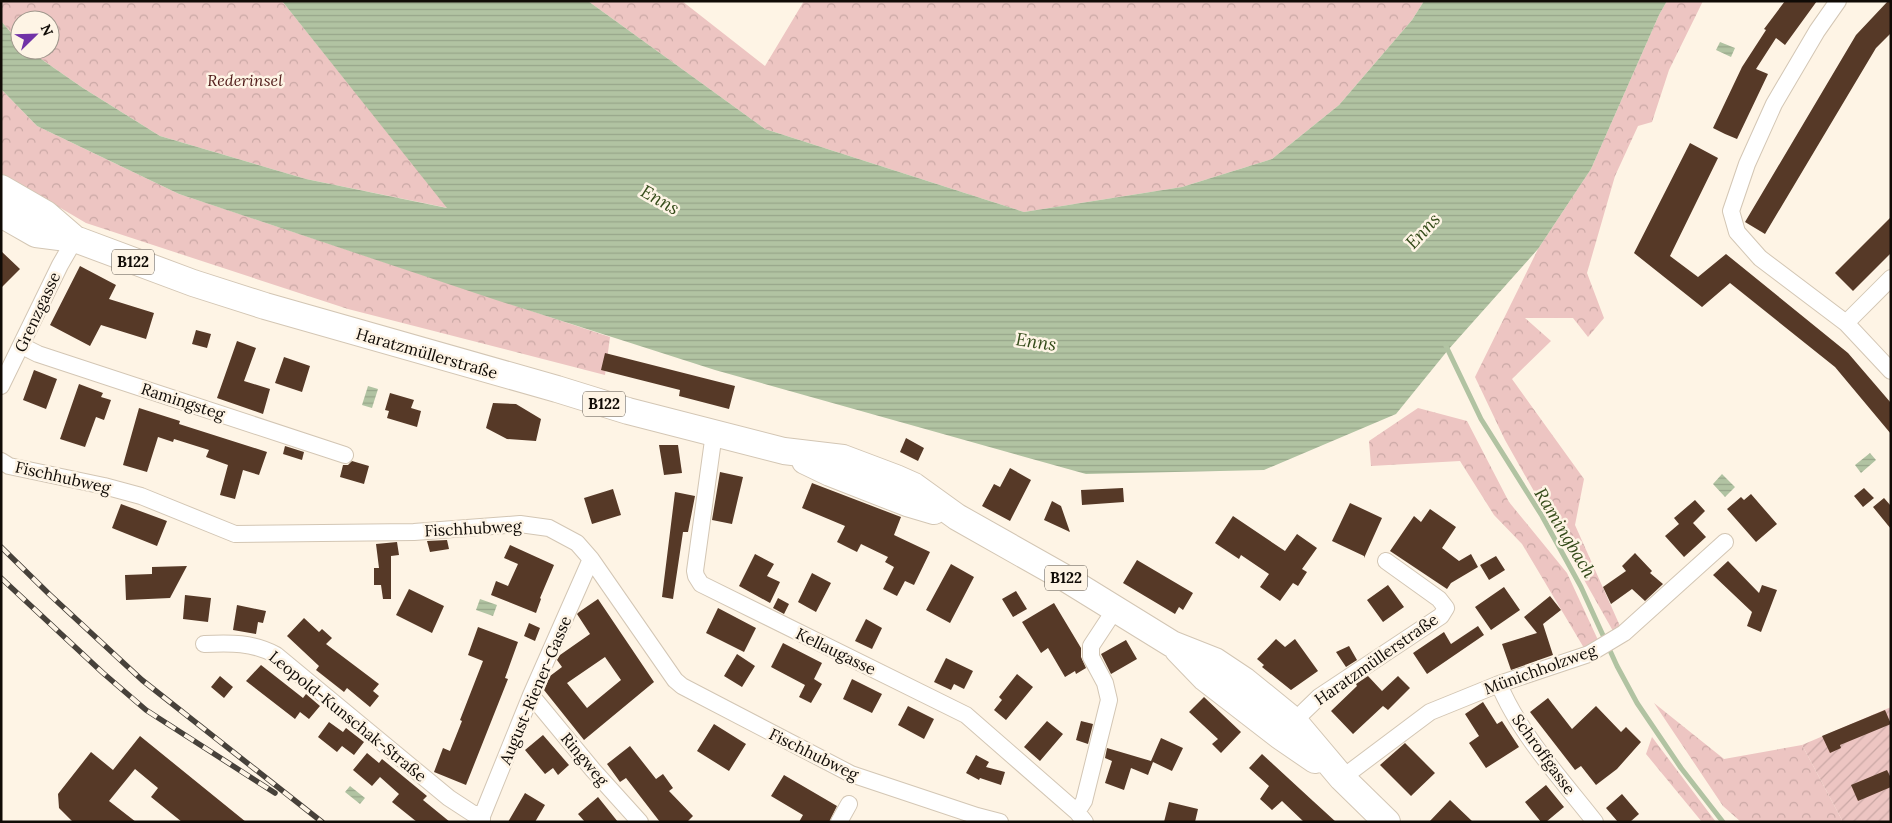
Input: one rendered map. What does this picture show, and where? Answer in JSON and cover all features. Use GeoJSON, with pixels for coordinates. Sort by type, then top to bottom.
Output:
{"type":"FeatureCollection","features":[{"type":"Feature","properties":{"kind":"main road","name":"Haratzmüllerstraße"},"geometry":{"type":"LineString","coordinates":[[1,188],[46,214],[75,240]]}},
{"type":"Feature","properties":{"kind":"main road","name":"Haratzmüllerstraße"},"geometry":{"type":"LineString","coordinates":[[1,214],[36,234],[75,240],[192,283],[265,306],[628,411],[784,451],[843,458],[878,470],[914,486],[957,517],[1116,608],[1172,644],[1205,678],[1286,728],[1342,778],[1387,822]]}},
{"type":"Feature","properties":{"kind":"street"},"geometry":{"type":"LineString","coordinates":[[1838,1],[1774,104],[1747,164],[1731,211],[1737,232],[1760,258],[1846,323],[1891,371]]}},
{"type":"Feature","properties":{"kind":"street","name":"Grenzgasse"},"geometry":{"type":"LineString","coordinates":[[1,386],[60,264],[75,240]]}},
{"type":"Feature","properties":{"kind":"street"},"geometry":{"type":"LineString","coordinates":[[1846,323],[1891,278]]}},
{"type":"Feature","properties":{"kind":"street","name":"Ramingsteg"},"geometry":{"type":"LineString","coordinates":[[22,346],[38,354],[345,455]]}},
{"type":"Feature","properties":{"kind":"street","name":"Kellaugasse"},"geometry":{"type":"LineString","coordinates":[[714,433],[695,571],[701,584],[966,714],[1081,817]]}},
{"type":"Feature","properties":{"kind":"street","name":"Fischhubweg"},"geometry":{"type":"LineString","coordinates":[[1,461],[9,466],[104,486],[141,496],[235,534],[414,532],[520,524],[549,528],[577,543],[591,559],[675,680],[682,686],[851,774],[1000,822]]}},
{"type":"Feature","properties":{"kind":"street","name":"Münichholzweg"},"geometry":{"type":"LineString","coordinates":[[1342,778],[1430,712],[1499,684],[1589,654],[1624,633],[1725,542]]}},
{"type":"Feature","properties":{"kind":"street","name":"August-Riener-Gasse"},"geometry":{"type":"LineString","coordinates":[[482,819],[532,694],[591,559]]}},
{"type":"Feature","properties":{"kind":"street","name":"Haratzmüllerstraße"},"geometry":{"type":"LineString","coordinates":[[1286,728],[1319,697],[1441,616],[1446,608],[1439,599],[1386,561]]}},
{"type":"Feature","properties":{"kind":"street"},"geometry":{"type":"LineString","coordinates":[[1081,817],[1109,700],[1105,683],[1091,657],[1091,646],[1116,608]]}},
{"type":"Feature","properties":{"kind":"street","name":"Leopold-Kunschak-Straße"},"geometry":{"type":"LineString","coordinates":[[204,644],[244,644],[263,648],[276,656],[449,798],[482,819]]}},
{"type":"Feature","properties":{"kind":"street","name":"Schroffgasse"},"geometry":{"type":"LineString","coordinates":[[1499,684],[1505,700],[1535,745],[1595,822]]}},
{"type":"Feature","properties":{"kind":"street","name":"Ringweg"},"geometry":{"type":"LineString","coordinates":[[532,694],[593,770],[640,822]]}},
{"type":"Feature","properties":{"kind":"street","name":"Fischhubweg"},"geometry":{"type":"LineString","coordinates":[[839,822],[849,804]]}},
{"type":"Feature","properties":{"kind":"green space","name":"Rederinsel"},"geometry":{"type":"Polygon","coordinates":[[[1,1],[282,1],[448,208],[306,179],[160,136],[83,88],[42,60],[60,60],[60,10],[10,10],[10,31],[1,21],[1,1]]]}},
{"type":"Feature","properties":{"kind":"green space"},"geometry":{"type":"Polygon","coordinates":[[[588,1],[682,1],[765,66],[804,1],[1424,1],[1412,20],[1339,105],[1272,159],[1182,187],[1024,212],[765,129],[588,1]]]}},
{"type":"Feature","properties":{"kind":"green space"},"geometry":{"type":"Polygon","coordinates":[[[1667,1],[1703,1],[1669,70],[1652,122],[1638,126],[1615,176],[1587,273],[1604,318],[1588,337],[1573,318],[1525,318],[1551,341],[1512,379],[1584,479],[1575,525],[1620,626],[1613,631],[1505,440],[1475,377],[1538,249],[1591,169],[1659,15],[1667,1]]]}},
{"type":"Feature","properties":{"kind":"green space"},"geometry":{"type":"Polygon","coordinates":[[[1,89],[37,126],[179,194],[610,337],[605,375],[348,309],[86,223],[1,173],[1,89]]]}},
{"type":"Feature","properties":{"kind":"green space"},"geometry":{"type":"Polygon","coordinates":[[[1418,408],[1467,421],[1509,502],[1567,573],[1598,640],[1584,648],[1522,544],[1494,515],[1460,461],[1371,466],[1369,441],[1418,408]]]}},
{"type":"Feature","properties":{"kind":"green space"},"geometry":{"type":"Polygon","coordinates":[[[1654,703],[1724,759],[1802,745],[1843,822],[1741,822],[1723,806],[1654,703]]]}},
{"type":"Feature","properties":{"kind":"green space"},"geometry":{"type":"Polygon","coordinates":[[[1891,707],[1891,822],[1843,822],[1802,745],[1891,707]]]}},
{"type":"Feature","properties":{"kind":"green space"},"geometry":{"type":"Polygon","coordinates":[[[1652,737],[1716,822],[1702,822],[1646,754],[1652,737]]]}},
{"type":"Feature","properties":{"kind":"water","name":"Enns"},"geometry":{"type":"Polygon","coordinates":[[[282,1],[588,1],[765,129],[1024,212],[1182,187],[1272,159],[1339,105],[1412,20],[1424,1],[1667,1],[1659,15],[1591,169],[1538,249],[1448,350],[1396,414],[1264,470],[1086,474],[715,370],[496,300],[179,194],[37,126],[1,89],[1,21],[10,31],[10,60],[42,60],[83,88],[160,136],[306,179],[447,208],[282,1]]]}},
{"type":"Feature","properties":{"kind":"water"},"geometry":{"type":"Polygon","coordinates":[[[1720,42],[1735,48],[1731,57],[1716,50],[1720,42]]]}},
{"type":"Feature","properties":{"kind":"water"},"geometry":{"type":"Polygon","coordinates":[[[368,386],[378,389],[372,408],[362,405],[368,386]]]}},
{"type":"Feature","properties":{"kind":"water"},"geometry":{"type":"Polygon","coordinates":[[[1870,453],[1876,460],[1861,473],[1855,465],[1870,453]]]}},
{"type":"Feature","properties":{"kind":"water"},"geometry":{"type":"Polygon","coordinates":[[[1722,474],[1735,487],[1725,497],[1713,484],[1722,474]]]}},
{"type":"Feature","properties":{"kind":"water"},"geometry":{"type":"Polygon","coordinates":[[[480,599],[497,605],[493,616],[476,610],[480,599]]]}},
{"type":"Feature","properties":{"kind":"water"},"geometry":{"type":"Polygon","coordinates":[[[350,786],[365,798],[360,804],[345,792],[350,786]]]}},
{"type":"Feature","properties":{"kind":"building"},"geometry":{"type":"Polygon","coordinates":[[[1785,1],[1817,1],[1785,45],[1776,38],[1756,69],[1768,74],[1737,139],[1713,128],[1742,67],[1766,30],[1764,29],[1785,1]]]}},
{"type":"Feature","properties":{"kind":"building"},"geometry":{"type":"Polygon","coordinates":[[[1888,1],[1891,1],[1891,33],[1876,48],[1765,234],[1745,222],[1856,35],[1888,1]]]}},
{"type":"Feature","properties":{"kind":"building"},"geometry":{"type":"Polygon","coordinates":[[[1690,143],[1718,158],[1670,256],[1698,277],[1726,254],[1848,353],[1891,403],[1891,434],[1835,367],[1730,283],[1702,307],[1634,253],[1690,143]]]}},
{"type":"Feature","properties":{"kind":"building"},"geometry":{"type":"Polygon","coordinates":[[[1891,217],[1891,253],[1853,291],[1835,273],[1891,217]]]}},
{"type":"Feature","properties":{"kind":"building"},"geometry":{"type":"Polygon","coordinates":[[[1,251],[20,269],[1,288],[1,251]]]}},
{"type":"Feature","properties":{"kind":"building"},"geometry":{"type":"Polygon","coordinates":[[[80,266],[116,285],[109,299],[154,313],[146,339],[101,325],[90,346],[50,325],[80,266]]]}},
{"type":"Feature","properties":{"kind":"building"},"geometry":{"type":"Polygon","coordinates":[[[196,330],[211,334],[207,348],[192,344],[196,330]]]}},
{"type":"Feature","properties":{"kind":"building"},"geometry":{"type":"Polygon","coordinates":[[[237,341],[256,348],[244,381],[270,389],[263,414],[217,398],[237,341]]]}},
{"type":"Feature","properties":{"kind":"building"},"geometry":{"type":"Polygon","coordinates":[[[605,353],[735,386],[729,409],[679,396],[680,390],[601,370],[605,353]]]}},
{"type":"Feature","properties":{"kind":"building"},"geometry":{"type":"Polygon","coordinates":[[[284,357],[310,366],[302,392],[275,383],[284,357]]]}},
{"type":"Feature","properties":{"kind":"building"},"geometry":{"type":"Polygon","coordinates":[[[34,370],[57,379],[46,409],[23,400],[34,370]]]}},
{"type":"Feature","properties":{"kind":"building"},"geometry":{"type":"Polygon","coordinates":[[[79,384],[103,393],[101,397],[111,400],[104,420],[96,417],[85,447],[60,439],[79,384]]]}},
{"type":"Feature","properties":{"kind":"building"},"geometry":{"type":"Polygon","coordinates":[[[390,393],[414,400],[411,408],[421,411],[417,427],[387,418],[389,411],[385,410],[390,393]]]}},
{"type":"Feature","properties":{"kind":"building"},"geometry":{"type":"Polygon","coordinates":[[[493,403],[516,404],[541,419],[536,441],[507,439],[486,428],[493,403]]]}},
{"type":"Feature","properties":{"kind":"building"},"geometry":{"type":"Polygon","coordinates":[[[139,408],[180,421],[179,424],[267,452],[259,475],[243,470],[235,499],[220,495],[228,465],[206,457],[209,450],[174,439],[173,442],[158,437],[147,472],[123,465],[139,408]]]}},
{"type":"Feature","properties":{"kind":"building"},"geometry":{"type":"Polygon","coordinates":[[[906,438],[924,448],[918,461],[900,452],[906,438]]]}},
{"type":"Feature","properties":{"kind":"building"},"geometry":{"type":"Polygon","coordinates":[[[659,445],[678,445],[682,473],[664,475],[659,445]]]}},
{"type":"Feature","properties":{"kind":"building"},"geometry":{"type":"Polygon","coordinates":[[[285,446],[304,452],[302,460],[283,454],[285,446]]]}},
{"type":"Feature","properties":{"kind":"building"},"geometry":{"type":"Polygon","coordinates":[[[352,461],[369,466],[364,484],[340,477],[343,465],[348,465],[352,461]]]}},
{"type":"Feature","properties":{"kind":"building"},"geometry":{"type":"Polygon","coordinates":[[[1010,468],[1031,480],[1010,521],[982,506],[994,484],[1000,487],[1010,468]]]}},
{"type":"Feature","properties":{"kind":"building"},"geometry":{"type":"Polygon","coordinates":[[[720,472],[743,477],[732,524],[712,520],[720,472]]]}},
{"type":"Feature","properties":{"kind":"building"},"geometry":{"type":"Polygon","coordinates":[[[812,483],[901,517],[894,535],[930,552],[914,585],[905,581],[897,596],[883,589],[894,567],[885,562],[888,557],[861,544],[857,552],[837,542],[845,526],[802,508],[812,483]]]}},
{"type":"Feature","properties":{"kind":"building"},"geometry":{"type":"Polygon","coordinates":[[[1123,488],[1124,502],[1082,505],[1081,490],[1123,488]]]}},
{"type":"Feature","properties":{"kind":"building"},"geometry":{"type":"Polygon","coordinates":[[[1864,488],[1874,498],[1863,507],[1854,496],[1864,488]]]}},
{"type":"Feature","properties":{"kind":"building"},"geometry":{"type":"Polygon","coordinates":[[[613,489],[621,515],[592,524],[584,498],[613,489]]]}},
{"type":"Feature","properties":{"kind":"building"},"geometry":{"type":"Polygon","coordinates":[[[675,492],[695,496],[688,532],[683,532],[673,599],[662,597],[675,492]]]}},
{"type":"Feature","properties":{"kind":"building"},"geometry":{"type":"Polygon","coordinates":[[[1751,494],[1777,524],[1756,542],[1727,509],[1741,497],[1744,500],[1751,494]]]}},
{"type":"Feature","properties":{"kind":"building"},"geometry":{"type":"Polygon","coordinates":[[[1884,498],[1891,506],[1891,529],[1873,507],[1884,498]]]}},
{"type":"Feature","properties":{"kind":"building"},"geometry":{"type":"Polygon","coordinates":[[[1695,500],[1705,511],[1693,523],[1706,537],[1684,557],[1665,536],[1679,524],[1674,518],[1695,500]]]}},
{"type":"Feature","properties":{"kind":"building"},"geometry":{"type":"Polygon","coordinates":[[[1052,501],[1061,506],[1070,532],[1044,520],[1052,501]]]}},
{"type":"Feature","properties":{"kind":"building"},"geometry":{"type":"Polygon","coordinates":[[[1350,503],[1382,518],[1364,558],[1364,556],[1332,541],[1350,503]]]}},
{"type":"Feature","properties":{"kind":"building"},"geometry":{"type":"Polygon","coordinates":[[[121,504],[167,521],[157,546],[112,528],[121,504]]]}},
{"type":"Feature","properties":{"kind":"building"},"geometry":{"type":"Polygon","coordinates":[[[1430,509],[1456,527],[1442,548],[1459,561],[1471,554],[1478,567],[1451,583],[1447,589],[1390,551],[1414,516],[1421,522],[1430,509]]]}},
{"type":"Feature","properties":{"kind":"building"},"geometry":{"type":"Polygon","coordinates":[[[1233,516],[1285,551],[1297,534],[1317,548],[1302,569],[1307,572],[1298,586],[1293,583],[1280,601],[1260,587],[1269,574],[1241,555],[1239,559],[1215,543],[1233,516]]]}},
{"type":"Feature","properties":{"kind":"building"},"geometry":{"type":"Polygon","coordinates":[[[447,540],[449,549],[430,552],[427,541],[447,540]]]}},
{"type":"Feature","properties":{"kind":"building"},"geometry":{"type":"Polygon","coordinates":[[[397,542],[399,555],[391,556],[391,599],[383,599],[381,585],[374,585],[374,568],[379,568],[376,544],[397,542]]]}},
{"type":"Feature","properties":{"kind":"building"},"geometry":{"type":"Polygon","coordinates":[[[510,545],[554,565],[540,598],[536,613],[491,595],[496,581],[508,586],[518,564],[504,558],[510,545]]]}},
{"type":"Feature","properties":{"kind":"building"},"geometry":{"type":"Polygon","coordinates":[[[1635,553],[1652,571],[1650,573],[1663,584],[1645,601],[1632,589],[1611,604],[1603,587],[1626,571],[1622,566],[1635,553]]]}},
{"type":"Feature","properties":{"kind":"building"},"geometry":{"type":"Polygon","coordinates":[[[755,554],[774,564],[767,576],[780,582],[770,603],[739,586],[755,554]]]}},
{"type":"Feature","properties":{"kind":"building"},"geometry":{"type":"Polygon","coordinates":[[[1496,556],[1505,570],[1489,580],[1480,565],[1496,556]]]}},
{"type":"Feature","properties":{"kind":"building"},"geometry":{"type":"Polygon","coordinates":[[[1137,560],[1193,593],[1183,610],[1179,607],[1175,614],[1123,583],[1137,560]]]}},
{"type":"Feature","properties":{"kind":"building"},"geometry":{"type":"Polygon","coordinates":[[[1728,561],[1759,593],[1762,585],[1777,590],[1761,632],[1747,626],[1752,612],[1713,575],[1728,561]]]}},
{"type":"Feature","properties":{"kind":"building"},"geometry":{"type":"Polygon","coordinates":[[[951,564],[974,577],[950,623],[926,610],[951,564]]]}},
{"type":"Feature","properties":{"kind":"building"},"geometry":{"type":"Polygon","coordinates":[[[187,566],[170,598],[126,600],[125,575],[152,574],[152,567],[187,566]]]}},
{"type":"Feature","properties":{"kind":"building"},"geometry":{"type":"Polygon","coordinates":[[[812,573],[831,583],[816,612],[798,602],[812,573]]]}},
{"type":"Feature","properties":{"kind":"building"},"geometry":{"type":"Polygon","coordinates":[[[1388,585],[1404,607],[1383,622],[1367,600],[1388,585]]]}},
{"type":"Feature","properties":{"kind":"building"},"geometry":{"type":"Polygon","coordinates":[[[1504,587],[1520,610],[1491,630],[1475,607],[1504,587]]]}},
{"type":"Feature","properties":{"kind":"building"},"geometry":{"type":"Polygon","coordinates":[[[409,589],[444,606],[432,633],[396,615],[409,589]]]}},
{"type":"Feature","properties":{"kind":"building"},"geometry":{"type":"Polygon","coordinates":[[[1016,591],[1027,609],[1013,617],[1002,599],[1016,591]]]}},
{"type":"Feature","properties":{"kind":"building"},"geometry":{"type":"Polygon","coordinates":[[[185,595],[211,598],[208,622],[183,619],[185,595]]]}},
{"type":"Feature","properties":{"kind":"building"},"geometry":{"type":"Polygon","coordinates":[[[1550,596],[1561,610],[1543,624],[1553,655],[1511,670],[1502,644],[1537,633],[1524,617],[1550,596]]]}},
{"type":"Feature","properties":{"kind":"building"},"geometry":{"type":"Polygon","coordinates":[[[778,598],[789,604],[784,614],[773,608],[778,598]]]}},
{"type":"Feature","properties":{"kind":"building"},"geometry":{"type":"Polygon","coordinates":[[[598,599],[654,682],[584,740],[544,690],[550,676],[562,667],[557,660],[560,655],[590,634],[577,614],[598,599]],[[605,657],[567,683],[587,708],[621,680],[605,657]]]}},
{"type":"Feature","properties":{"kind":"building"},"geometry":{"type":"Polygon","coordinates":[[[1054,603],[1081,648],[1081,657],[1086,668],[1076,674],[1075,671],[1065,677],[1048,648],[1041,653],[1022,622],[1054,603]]]}},
{"type":"Feature","properties":{"kind":"building"},"geometry":{"type":"Polygon","coordinates":[[[237,605],[266,611],[263,623],[258,622],[256,634],[233,630],[237,605]]]}},
{"type":"Feature","properties":{"kind":"building"},"geometry":{"type":"Polygon","coordinates":[[[718,608],[756,628],[744,652],[706,633],[718,608]]]}},
{"type":"Feature","properties":{"kind":"building"},"geometry":{"type":"Polygon","coordinates":[[[304,618],[319,632],[322,629],[332,638],[326,644],[379,684],[373,691],[379,696],[370,707],[347,688],[344,692],[316,670],[319,666],[287,636],[304,618]]]}},
{"type":"Feature","properties":{"kind":"building"},"geometry":{"type":"Polygon","coordinates":[[[866,619],[882,628],[872,649],[855,641],[866,619]]]}},
{"type":"Feature","properties":{"kind":"building"},"geometry":{"type":"Polygon","coordinates":[[[529,623],[540,628],[535,641],[524,636],[529,623]]]}},
{"type":"Feature","properties":{"kind":"building"},"geometry":{"type":"Polygon","coordinates":[[[1478,626],[1484,635],[1427,674],[1413,653],[1444,632],[1451,644],[1478,626]]]}},
{"type":"Feature","properties":{"kind":"building"},"geometry":{"type":"Polygon","coordinates":[[[478,627],[518,642],[505,678],[508,679],[466,785],[434,772],[443,748],[450,751],[483,661],[468,655],[478,627]]]}},
{"type":"Feature","properties":{"kind":"building"},"geometry":{"type":"Polygon","coordinates":[[[1276,639],[1285,647],[1295,639],[1318,671],[1291,690],[1262,667],[1264,665],[1257,659],[1276,639]]]}},
{"type":"Feature","properties":{"kind":"building"},"geometry":{"type":"Polygon","coordinates":[[[1126,640],[1137,659],[1111,674],[1101,654],[1126,640]]]}},
{"type":"Feature","properties":{"kind":"building"},"geometry":{"type":"Polygon","coordinates":[[[783,643],[822,663],[814,679],[822,684],[811,703],[799,697],[805,685],[771,667],[783,643]]]}},
{"type":"Feature","properties":{"kind":"building"},"geometry":{"type":"Polygon","coordinates":[[[1349,646],[1357,660],[1346,667],[1336,652],[1349,646]]]}},
{"type":"Feature","properties":{"kind":"building"},"geometry":{"type":"Polygon","coordinates":[[[737,654],[755,666],[742,687],[724,676],[737,654]]]}},
{"type":"Feature","properties":{"kind":"building"},"geometry":{"type":"Polygon","coordinates":[[[946,658],[973,671],[964,689],[954,684],[951,690],[934,682],[946,658]]]}},
{"type":"Feature","properties":{"kind":"building"},"geometry":{"type":"Polygon","coordinates":[[[261,665],[303,698],[306,694],[320,706],[309,719],[300,712],[295,719],[246,681],[261,665]]]}},
{"type":"Feature","properties":{"kind":"building"},"geometry":{"type":"Polygon","coordinates":[[[1017,674],[1033,687],[1006,720],[994,710],[1002,700],[999,697],[1017,674]]]}},
{"type":"Feature","properties":{"kind":"building"},"geometry":{"type":"Polygon","coordinates":[[[220,676],[233,687],[224,698],[211,687],[220,676]]]}},
{"type":"Feature","properties":{"kind":"building"},"geometry":{"type":"Polygon","coordinates":[[[1368,676],[1382,691],[1398,676],[1410,688],[1388,710],[1383,706],[1353,734],[1331,711],[1357,686],[1356,684],[1368,676]]]}},
{"type":"Feature","properties":{"kind":"building"},"geometry":{"type":"Polygon","coordinates":[[[852,679],[882,694],[872,713],[843,699],[852,679]]]}},
{"type":"Feature","properties":{"kind":"building"},"geometry":{"type":"Polygon","coordinates":[[[1204,697],[1241,732],[1221,753],[1212,744],[1218,739],[1189,712],[1204,697]]]}},
{"type":"Feature","properties":{"kind":"building"},"geometry":{"type":"Polygon","coordinates":[[[1548,698],[1572,729],[1596,706],[1621,732],[1626,727],[1641,742],[1617,769],[1596,785],[1581,766],[1575,770],[1530,712],[1548,698]]]}},
{"type":"Feature","properties":{"kind":"building"},"geometry":{"type":"Polygon","coordinates":[[[1483,702],[1497,724],[1502,721],[1519,747],[1486,768],[1469,743],[1479,736],[1465,714],[1483,702]]]}},
{"type":"Feature","properties":{"kind":"building"},"geometry":{"type":"Polygon","coordinates":[[[908,706],[934,719],[924,739],[898,725],[908,706]]]}},
{"type":"Feature","properties":{"kind":"building"},"geometry":{"type":"Polygon","coordinates":[[[1885,710],[1891,724],[1840,745],[1841,748],[1830,753],[1822,736],[1885,710]]]}},
{"type":"Feature","properties":{"kind":"building"},"geometry":{"type":"Polygon","coordinates":[[[1047,721],[1063,734],[1040,761],[1024,747],[1047,721]]]}},
{"type":"Feature","properties":{"kind":"building"},"geometry":{"type":"Polygon","coordinates":[[[1081,721],[1093,724],[1088,744],[1076,740],[1081,721]]]}},
{"type":"Feature","properties":{"kind":"building"},"geometry":{"type":"Polygon","coordinates":[[[329,722],[343,732],[346,728],[364,742],[354,755],[342,746],[337,752],[318,737],[329,722]]]}},
{"type":"Feature","properties":{"kind":"building"},"geometry":{"type":"Polygon","coordinates":[[[714,724],[746,744],[729,771],[697,751],[714,724]]]}},
{"type":"Feature","properties":{"kind":"building"},"geometry":{"type":"Polygon","coordinates":[[[543,735],[569,765],[558,775],[553,768],[545,774],[525,750],[543,735]]]}},
{"type":"Feature","properties":{"kind":"building"},"geometry":{"type":"Polygon","coordinates":[[[140,736],[246,822],[182,822],[151,797],[158,788],[135,769],[109,801],[136,822],[73,822],[59,808],[58,794],[91,752],[113,770],[140,736]]]}},
{"type":"Feature","properties":{"kind":"building"},"geometry":{"type":"Polygon","coordinates":[[[1161,738],[1183,748],[1172,771],[1153,762],[1148,775],[1131,768],[1124,790],[1105,783],[1112,761],[1105,758],[1107,748],[1151,761],[1161,738]]]}},
{"type":"Feature","properties":{"kind":"building"},"geometry":{"type":"Polygon","coordinates":[[[1405,743],[1435,773],[1411,796],[1380,765],[1405,743]]]}},
{"type":"Feature","properties":{"kind":"building"},"geometry":{"type":"Polygon","coordinates":[[[630,746],[656,779],[663,774],[673,788],[669,791],[693,816],[687,822],[660,822],[626,778],[620,782],[607,764],[630,746]]]}},
{"type":"Feature","properties":{"kind":"building"},"geometry":{"type":"Polygon","coordinates":[[[367,753],[379,763],[382,759],[427,796],[423,800],[450,822],[417,822],[392,802],[399,794],[380,777],[372,786],[353,770],[367,753]]]}},
{"type":"Feature","properties":{"kind":"building"},"geometry":{"type":"Polygon","coordinates":[[[1262,754],[1336,822],[1304,822],[1282,801],[1272,810],[1260,799],[1269,786],[1249,768],[1262,754]]]}},
{"type":"Feature","properties":{"kind":"building"},"geometry":{"type":"Polygon","coordinates":[[[976,755],[989,762],[986,767],[1005,772],[1001,785],[980,778],[979,780],[966,773],[976,755]]]}},
{"type":"Feature","properties":{"kind":"building"},"geometry":{"type":"Polygon","coordinates":[[[1887,770],[1891,778],[1891,787],[1858,801],[1851,785],[1887,770]]]}},
{"type":"Feature","properties":{"kind":"building"},"geometry":{"type":"Polygon","coordinates":[[[784,775],[837,806],[829,822],[799,822],[803,815],[771,796],[784,775]]]}},
{"type":"Feature","properties":{"kind":"building"},"geometry":{"type":"Polygon","coordinates":[[[1546,785],[1564,807],[1546,822],[1541,822],[1525,802],[1546,785]]]}},
{"type":"Feature","properties":{"kind":"building"},"geometry":{"type":"Polygon","coordinates":[[[525,793],[545,805],[535,822],[508,822],[525,793]]]}},
{"type":"Feature","properties":{"kind":"building"},"geometry":{"type":"Polygon","coordinates":[[[1622,794],[1639,814],[1630,822],[1618,822],[1606,808],[1622,794]]]}},
{"type":"Feature","properties":{"kind":"building"},"geometry":{"type":"Polygon","coordinates":[[[598,797],[618,822],[585,822],[578,814],[598,797]]]}},
{"type":"Feature","properties":{"kind":"building"},"geometry":{"type":"Polygon","coordinates":[[[1450,800],[1473,822],[1429,822],[1450,800]]]}},
{"type":"Feature","properties":{"kind":"building"},"geometry":{"type":"Polygon","coordinates":[[[1169,802],[1198,809],[1195,822],[1164,822],[1169,802]]]}},
{"type":"Feature","properties":{"kind":"waterway","name":"Ramingbach"},"geometry":{"type":"LineString","coordinates":[[1445,344],[1481,419],[1542,516],[1581,587],[1617,666],[1637,703],[1681,768],[1723,822]]}},
{"type":"Feature","properties":{"kind":"railway"},"geometry":{"type":"LineString","coordinates":[[1,547],[142,680],[322,822]]}},
{"type":"Feature","properties":{"kind":"railway"},"geometry":{"type":"LineString","coordinates":[[1,578],[103,673],[146,710],[275,793]]}}]}
